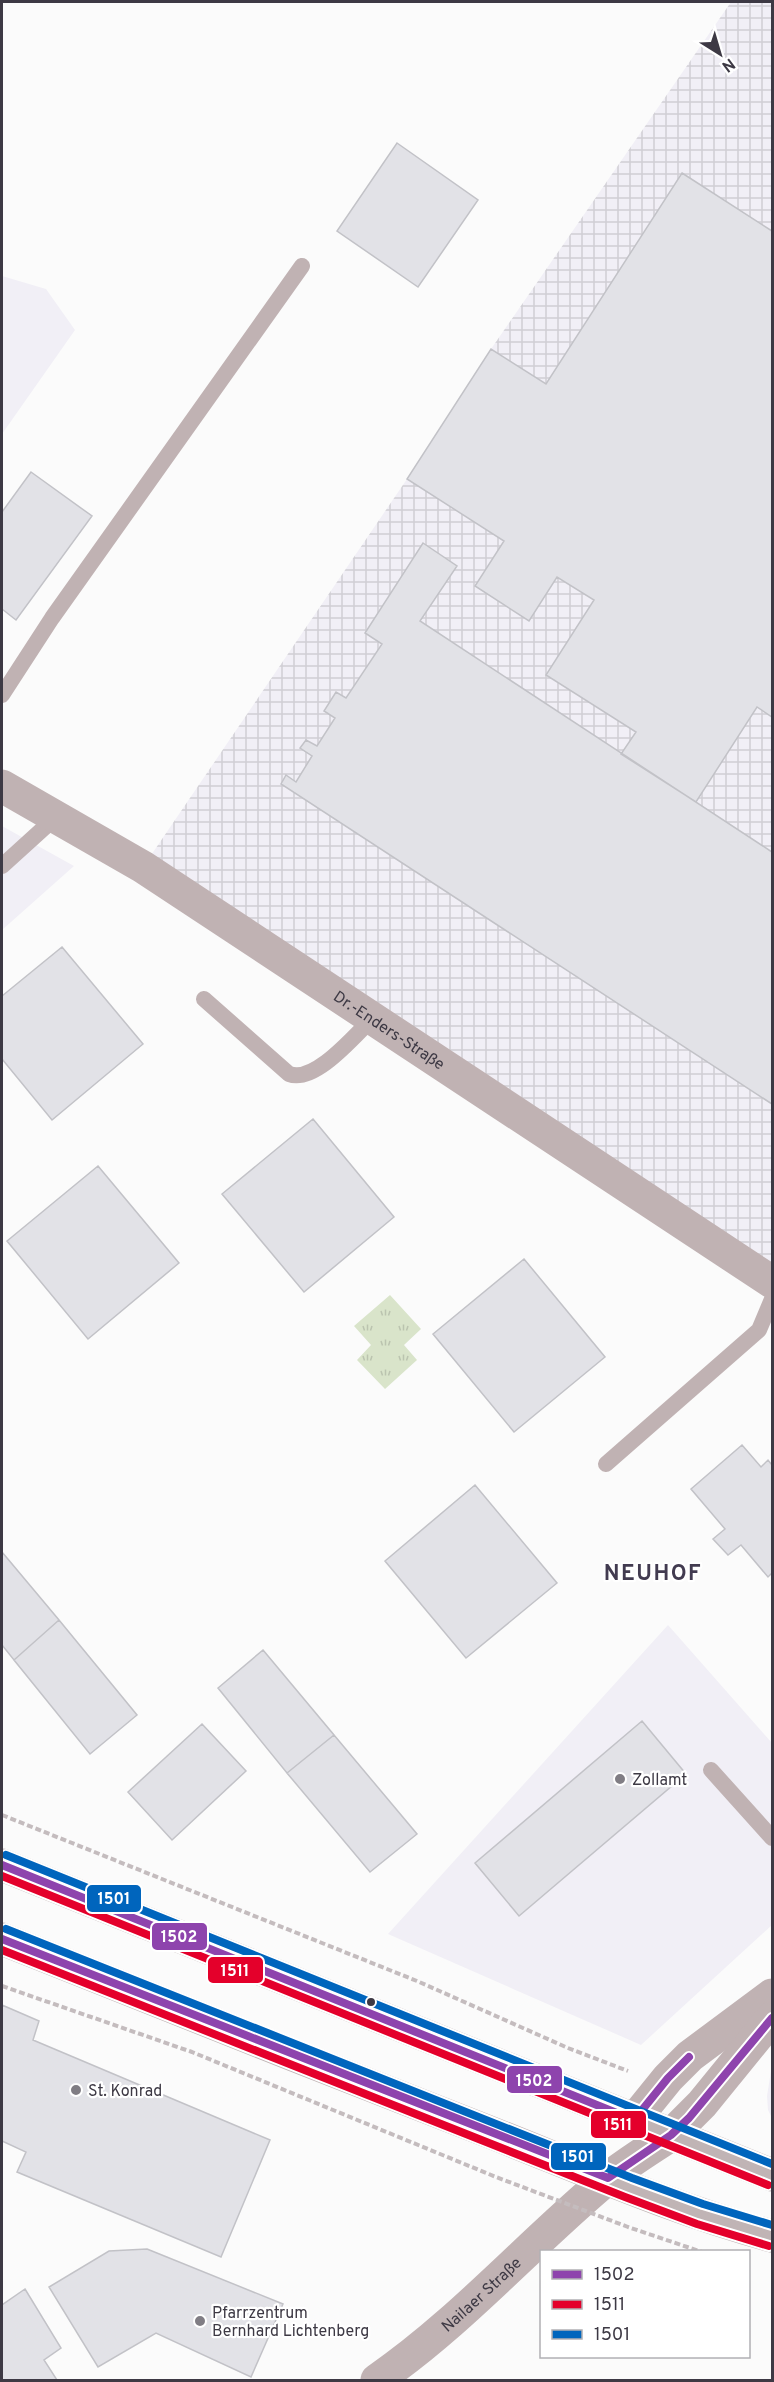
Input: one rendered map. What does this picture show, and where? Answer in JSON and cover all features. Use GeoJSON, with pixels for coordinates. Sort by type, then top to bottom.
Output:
{"type":"FeatureCollection","features":[{"type":"Feature","properties":{"kind":"main road"},"geometry":{"type":"LineString","coordinates":[[2,1865],[772,2175]]}},
{"type":"Feature","properties":{"kind":"main road"},"geometry":{"type":"LineString","coordinates":[[2,1939],[608,2178],[738,2227],[772,2236]]}},
{"type":"Feature","properties":{"kind":"street","name":"Dr.-Enders-Straße"},"geometry":{"type":"LineString","coordinates":[[2,786],[143,867],[772,1282]]}},
{"type":"Feature","properties":{"kind":"street"},"geometry":{"type":"LineString","coordinates":[[608,2178],[634,2120],[668,2078],[690,2056],[772,1995]]}},
{"type":"Feature","properties":{"kind":"street"},"geometry":{"type":"LineString","coordinates":[[608,2178],[671,2135],[702,2104],[772,2018]]}},
{"type":"Feature","properties":{"kind":"street","name":"Nailaer Straße"},"geometry":{"type":"LineString","coordinates":[[377,2380],[397,2367],[466,2308],[608,2178]]}},
{"type":"Feature","properties":{"kind":"lane"},"geometry":{"type":"LineString","coordinates":[[2,694],[52,618],[302,266]]}},
{"type":"Feature","properties":{"kind":"lane"},"geometry":{"type":"LineString","coordinates":[[2,866],[56,817]]}},
{"type":"Feature","properties":{"kind":"lane"},"geometry":{"type":"LineString","coordinates":[[204,999],[289,1074],[297,1077],[324,1064],[373,1018]]}},
{"type":"Feature","properties":{"kind":"lane"},"geometry":{"type":"LineString","coordinates":[[606,1464],[759,1330],[772,1299]]}},
{"type":"Feature","properties":{"kind":"lane"},"geometry":{"type":"LineString","coordinates":[[711,1770],[772,1838]]}},
{"type":"Feature","properties":{"kind":"path"},"geometry":{"type":"LineString","coordinates":[[2,1815],[417,1981],[568,2048],[632,2072]]}},
{"type":"Feature","properties":{"kind":"path"},"geometry":{"type":"LineString","coordinates":[[2,1986],[192,2052],[576,2208],[696,2250]]}},
{"type":"Feature","properties":{"kind":"shaded area"},"geometry":{"type":"Polygon","coordinates":[[[731,2],[772,2],[772,1282],[143,867],[407,479],[491,349],[731,2]]]}},
{"type":"Feature","properties":{"kind":"shaded area"},"geometry":{"type":"Polygon","coordinates":[[[2,276],[46,289],[75,330],[2,434],[2,276]]]}},
{"type":"Feature","properties":{"kind":"shaded area"},"geometry":{"type":"Polygon","coordinates":[[[2,826],[74,866],[2,930],[2,826]]]}},
{"type":"Feature","properties":{"kind":"shaded area"},"geometry":{"type":"Polygon","coordinates":[[[668,1625],[772,1743],[772,1925],[641,2045],[388,1934],[668,1625]]]}},
{"type":"Feature","properties":{"kind":"shaded area"},"geometry":{"type":"Polygon","coordinates":[[[772,2065],[772,2118],[768,2110],[767,2096],[772,2065]]]}},
{"type":"Feature","properties":{"kind":"green space"},"geometry":{"type":"Polygon","coordinates":[[[390,1295],[421,1329],[404,1345],[417,1360],[385,1389],[357,1360],[371,1345],[354,1326],[390,1295]]]}},
{"type":"Feature","properties":{"kind":"building"},"geometry":{"type":"Polygon","coordinates":[[[397,143],[478,200],[418,287],[337,231],[397,143]]]}},
{"type":"Feature","properties":{"kind":"building"},"geometry":{"type":"Polygon","coordinates":[[[682,173],[772,231],[772,717],[757,707],[696,802],[621,754],[636,732],[546,675],[594,600],[557,577],[529,621],[475,586],[504,541],[407,479],[491,349],[546,384],[682,173]]]}},
{"type":"Feature","properties":{"kind":"building"},"geometry":{"type":"Polygon","coordinates":[[[31,472],[92,516],[16,620],[2,609],[2,512],[31,472]]]}},
{"type":"Feature","properties":{"kind":"building"},"geometry":{"type":"Polygon","coordinates":[[[423,543],[457,566],[420,621],[772,852],[772,1104],[281,784],[286,775],[296,782],[312,756],[300,748],[306,740],[317,746],[335,718],[324,711],[336,692],[346,698],[382,644],[365,633],[423,543]]]}},
{"type":"Feature","properties":{"kind":"building"},"geometry":{"type":"Polygon","coordinates":[[[62,947],[143,1044],[52,1120],[2,1059],[2,996],[62,947]]]}},
{"type":"Feature","properties":{"kind":"building"},"geometry":{"type":"Polygon","coordinates":[[[313,1119],[394,1217],[304,1292],[222,1194],[313,1119]]]}},
{"type":"Feature","properties":{"kind":"building"},"geometry":{"type":"Polygon","coordinates":[[[98,1166],[179,1263],[88,1339],[7,1241],[98,1166]]]}},
{"type":"Feature","properties":{"kind":"building"},"geometry":{"type":"Polygon","coordinates":[[[524,1259],[605,1357],[514,1432],[433,1334],[524,1259]]]}},
{"type":"Feature","properties":{"kind":"building"},"geometry":{"type":"Polygon","coordinates":[[[742,1445],[761,1467],[768,1460],[772,1465],[772,1573],[768,1577],[741,1545],[728,1555],[713,1539],[725,1529],[691,1489],[742,1445]]]}},
{"type":"Feature","properties":{"kind":"building"},"geometry":{"type":"Polygon","coordinates":[[[475,1485],[557,1583],[466,1658],[385,1561],[475,1485]]]}},
{"type":"Feature","properties":{"kind":"building"},"geometry":{"type":"Polygon","coordinates":[[[2,1552],[59,1620],[14,1660],[2,1645],[2,1552]]]}},
{"type":"Feature","properties":{"kind":"building"},"geometry":{"type":"Polygon","coordinates":[[[59,1620],[137,1715],[90,1754],[14,1660],[59,1620]]]}},
{"type":"Feature","properties":{"kind":"building"},"geometry":{"type":"Polygon","coordinates":[[[263,1650],[334,1735],[287,1773],[218,1688],[263,1650]]]}},
{"type":"Feature","properties":{"kind":"building"},"geometry":{"type":"Polygon","coordinates":[[[642,1721],[686,1774],[519,1916],[475,1863],[642,1721]]]}},
{"type":"Feature","properties":{"kind":"building"},"geometry":{"type":"Polygon","coordinates":[[[202,1724],[246,1771],[172,1840],[128,1792],[202,1724]]]}},
{"type":"Feature","properties":{"kind":"building"},"geometry":{"type":"Polygon","coordinates":[[[334,1735],[417,1834],[370,1872],[287,1773],[334,1735]]]}},
{"type":"Feature","properties":{"kind":"building","name":"St. Konrad"},"geometry":{"type":"Polygon","coordinates":[[[2,2005],[39,2021],[33,2040],[270,2140],[221,2257],[17,2172],[26,2152],[2,2141],[2,2005]]]}},
{"type":"Feature","properties":{"kind":"building"},"geometry":{"type":"Polygon","coordinates":[[[147,2249],[283,2304],[251,2377],[156,2333],[98,2367],[49,2287],[109,2251],[147,2249]]]}},
{"type":"Feature","properties":{"kind":"building"},"geometry":{"type":"Polygon","coordinates":[[[25,2289],[61,2348],[44,2360],[57,2380],[2,2380],[2,2305],[25,2289]]]}},
{"type":"Feature","properties":{"kind":"transit line","name":"1501"},"geometry":{"type":"LineString","coordinates":[[6,1855],[772,2164]]}},
{"type":"Feature","properties":{"kind":"transit line","name":"1502"},"geometry":{"type":"LineString","coordinates":[[2,1865],[634,2120],[668,2078],[689,2057]]}},
{"type":"Feature","properties":{"kind":"transit line","name":"1511"},"geometry":{"type":"LineString","coordinates":[[2,1876],[768,2185]]}},
{"type":"Feature","properties":{"kind":"transit line","name":"1501"},"geometry":{"type":"LineString","coordinates":[[6,1929],[632,2178],[703,2204],[772,2225]]}},
{"type":"Feature","properties":{"kind":"transit line","name":"1502"},"geometry":{"type":"LineString","coordinates":[[2,1939],[608,2178],[671,2135],[689,2118],[772,2018]]}},
{"type":"Feature","properties":{"kind":"transit line","name":"1511"},"geometry":{"type":"LineString","coordinates":[[2,1950],[625,2197],[697,2224],[769,2246]]}},
{"type":"Feature","properties":{"kind":"place","name":"Zollamt"},"geometry":{"type":"Point","coordinates":[620,1779]}},
{"type":"Feature","properties":{"kind":"place","name":"St. Konrad"},"geometry":{"type":"Point","coordinates":[76,2090]}},
{"type":"Feature","properties":{"kind":"place","name":"Pfarrzentrum Bernhard Lichtenberg"},"geometry":{"type":"Point","coordinates":[200,2321]}},
{"type":"Feature","properties":{"kind":"district","name":"NEUHOF"},"geometry":{"type":"Point","coordinates":[653,1572]}}]}
